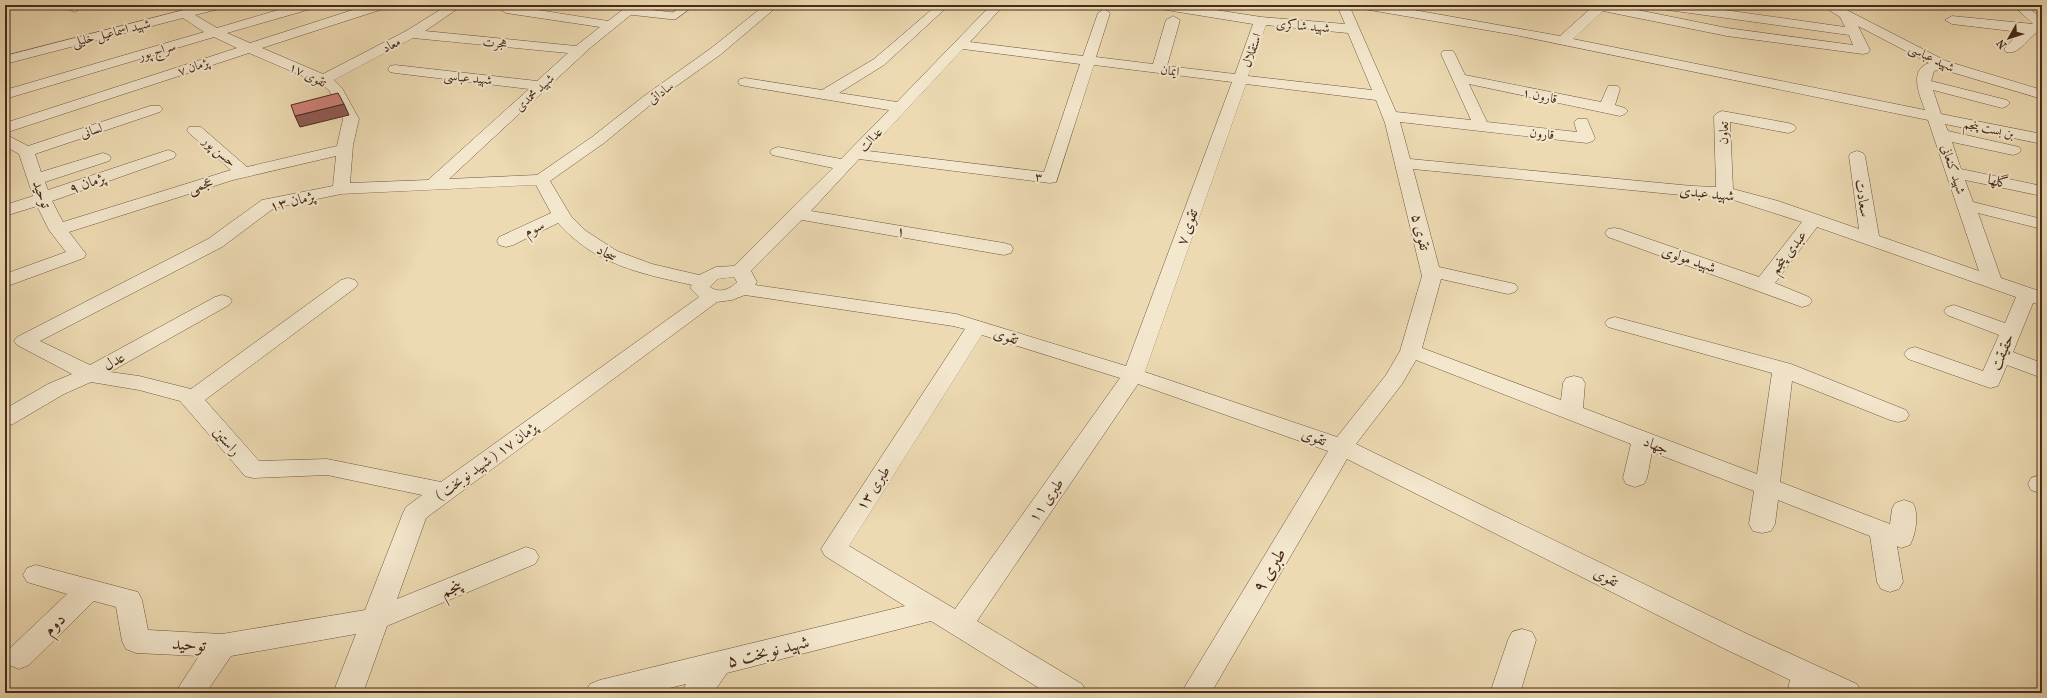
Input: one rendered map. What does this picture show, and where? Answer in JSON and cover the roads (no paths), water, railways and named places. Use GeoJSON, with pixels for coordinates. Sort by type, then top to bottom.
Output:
{"type":"FeatureCollection","features":[{"type":"Feature","properties":{"kind":"street","name":"شهید اسماعیل خلیلی"},"geometry":{"type":"LineString","coordinates":[[5,60],[218,5]]}},
{"type":"Feature","properties":{"kind":"street","name":"سراج پور"},"geometry":{"type":"LineString","coordinates":[[5,95],[309,5]]}},
{"type":"Feature","properties":{"kind":"street","name":"پژمان ۷"},"geometry":{"type":"LineString","coordinates":[[5,128],[381,5]]}},
{"type":"Feature","properties":{"kind":"street","name":"معاد"},"geometry":{"type":"LineString","coordinates":[[324,80],[411,34],[457,5]]}},
{"type":"Feature","properties":{"kind":"street","name":"ساداتی"},"geometry":{"type":"LineString","coordinates":[[543,179],[598,140],[773,5]]}},
{"type":"Feature","properties":{"kind":"street","name":"عدالت"},"geometry":{"type":"LineString","coordinates":[[741,280],[798,214],[998,5]]}},
{"type":"Feature","properties":{"kind":"street","name":"شهید شاکری"},"geometry":{"type":"LineString","coordinates":[[1160,5],[1211,9],[1261,21],[1352,29]]}},
{"type":"Feature","properties":{"kind":"street","name":"تقوی ۵"},"geometry":{"type":"LineString","coordinates":[[1342,447],[1394,379],[1411,351],[1432,276],[1404,163],[1389,116],[1343,5]]}},
{"type":"Feature","properties":{"kind":"street","name":"بن بست پنجم"},"geometry":{"type":"LineString","coordinates":[[1364,5],[1416,9],[1499,28],[1936,116],[2042,139]]}},
{"type":"Feature","properties":{"kind":"street"},"geometry":{"type":"LineString","coordinates":[[1562,41],[1599,5],[1727,32],[1863,50],[1845,14]]}},
{"type":"Feature","properties":{"kind":"street"},"geometry":{"type":"LineString","coordinates":[[1662,5],[1854,32]]}},
{"type":"Feature","properties":{"kind":"street","name":"شهید عباسی"},"geometry":{"type":"LineString","coordinates":[[1827,5],[1941,64],[2042,95]]}},
{"type":"Feature","properties":{"kind":"street"},"geometry":{"type":"LineString","coordinates":[[2020,6],[2042,10]]}},
{"type":"Feature","properties":{"kind":"street"},"geometry":{"type":"LineString","coordinates":[[2020,6],[2038,27]]}},
{"type":"Feature","properties":{"kind":"street","name":"شهید محمدی"},"geometry":{"type":"LineString","coordinates":[[434,184],[579,50],[633,8]]}},
{"type":"Feature","properties":{"kind":"street"},"geometry":{"type":"LineString","coordinates":[[824,95],[879,62],[940,8]]}},
{"type":"Feature","properties":{"kind":"street"},"geometry":{"type":"LineString","coordinates":[[506,9],[611,25]]}},
{"type":"Feature","properties":{"kind":"street","name":"۳"},"geometry":{"type":"LineString","coordinates":[[850,160],[1050,178],[1104,13]]}},
{"type":"Feature","properties":{"kind":"street","name":"تقوی ۱۷"},"geometry":{"type":"LineString","coordinates":[[185,14],[215,33],[324,80],[334,88],[351,118],[345,149],[341,189]]}},
{"type":"Feature","properties":{"kind":"street"},"geometry":{"type":"LineString","coordinates":[[1499,28],[1510,19]]}},
{"type":"Feature","properties":{"kind":"street"},"geometry":{"type":"LineString","coordinates":[[1159,68],[1173,20]]}},
{"type":"Feature","properties":{"kind":"street"},"geometry":{"type":"LineString","coordinates":[[1952,20],[2038,27]]}},
{"type":"Feature","properties":{"kind":"street","name":"استقلال"},"geometry":{"type":"LineString","coordinates":[[1240,79],[1261,21]]}},
{"type":"Feature","properties":{"kind":"street"},"geometry":{"type":"LineString","coordinates":[[2011,49],[2038,27]]}},
{"type":"Feature","properties":{"kind":"street","name":"هجرت"},"geometry":{"type":"LineString","coordinates":[[411,34],[579,50]]}},
{"type":"Feature","properties":{"kind":"street","name":"ایمان"},"geometry":{"type":"LineString","coordinates":[[960,45],[1089,59],[1381,96]]}},
{"type":"Feature","properties":{"kind":"street"},"geometry":{"type":"LineString","coordinates":[[1448,54],[1481,126]]}},
{"type":"Feature","properties":{"kind":"street"},"geometry":{"type":"LineString","coordinates":[[1941,64],[1928,68],[1923,83],[2002,103]]}},
{"type":"Feature","properties":{"kind":"street","name":"شهید عباسی"},"geometry":{"type":"LineString","coordinates":[[395,69],[540,86]]}},
{"type":"Feature","properties":{"kind":"street","name":"قارون ۱"},"geometry":{"type":"LineString","coordinates":[[1459,78],[1613,110],[1613,89]]}},
{"type":"Feature","properties":{"kind":"street","name":"تقوی ۷"},"geometry":{"type":"LineString","coordinates":[[1133,376],[1240,79]]}},
{"type":"Feature","properties":{"kind":"street"},"geometry":{"type":"LineString","coordinates":[[744,82],[901,107]]}},
{"type":"Feature","properties":{"kind":"street","name":"شهید کنعانی"},"geometry":{"type":"LineString","coordinates":[[1923,83],[1936,116],[1993,282]]}},
{"type":"Feature","properties":{"kind":"street","name":"لسانی"},"geometry":{"type":"LineString","coordinates":[[5,154],[25,150],[155,109]]}},
{"type":"Feature","properties":{"kind":"street","name":"قارون"},"geometry":{"type":"LineString","coordinates":[[1389,116],[1587,138],[1582,122]]}},
{"type":"Feature","properties":{"kind":"street","name":"تعاون"},"geometry":{"type":"LineString","coordinates":[[1725,192],[1722,116],[1788,128]]}},
{"type":"Feature","properties":{"kind":"street","name":"حسن پور"},"geometry":{"type":"LineString","coordinates":[[195,130],[244,173]]}},
{"type":"Feature","properties":{"kind":"street"},"geometry":{"type":"LineString","coordinates":[[1942,135],[2013,150]]}},
{"type":"Feature","properties":{"kind":"street"},"geometry":{"type":"LineString","coordinates":[[5,139],[25,150]]}},
{"type":"Feature","properties":{"kind":"street","name":"عجمی"},"geometry":{"type":"LineString","coordinates":[[58,230],[244,173],[345,149]]}},
{"type":"Feature","properties":{"kind":"street","name":"توحید"},"geometry":{"type":"LineString","coordinates":[[5,281],[77,254],[58,230],[42,198],[25,150]]}},
{"type":"Feature","properties":{"kind":"street"},"geometry":{"type":"LineString","coordinates":[[778,152],[850,160]]}},
{"type":"Feature","properties":{"kind":"street","name":"پژمان ۹"},"geometry":{"type":"LineString","coordinates":[[5,211],[168,155]]}},
{"type":"Feature","properties":{"kind":"street","name":"سعادت"},"geometry":{"type":"LineString","coordinates":[[1856,156],[1870,240]]}},
{"type":"Feature","properties":{"kind":"street"},"geometry":{"type":"LineString","coordinates":[[36,179],[103,158]]}},
{"type":"Feature","properties":{"kind":"street","name":"شهید عبدی"},"geometry":{"type":"LineString","coordinates":[[1404,163],[1692,191],[1725,192],[1813,220],[2034,297]]}},
{"type":"Feature","properties":{"kind":"street","name":"گلها"},"geometry":{"type":"LineString","coordinates":[[1954,172],[2042,191]]}},
{"type":"Feature","properties":{"kind":"street","name":"پژمان ۱۳"},"geometry":{"type":"LineString","coordinates":[[24,341],[215,243],[268,204],[341,189],[543,179]]}},
{"type":"Feature","properties":{"kind":"street","name":"سجاد"},"geometry":{"type":"LineString","coordinates":[[543,179],[562,215],[579,235],[602,252],[627,264],[729,295],[741,280]]}},
{"type":"Feature","properties":{"kind":"street"},"geometry":{"type":"LineString","coordinates":[[1966,205],[2042,224]]}},
{"type":"Feature","properties":{"kind":"street","name":"۱"},"geometry":{"type":"LineString","coordinates":[[798,214],[1004,249]]}},
{"type":"Feature","properties":{"kind":"street","name":"سوم"},"geometry":{"type":"LineString","coordinates":[[506,241],[562,215]]}},
{"type":"Feature","properties":{"kind":"street","name":"عبدی پنجم"},"geometry":{"type":"LineString","coordinates":[[1763,285],[1813,220]]}},
{"type":"Feature","properties":{"kind":"street","name":"شهید مولوی"},"geometry":{"type":"LineString","coordinates":[[1614,233],[1802,300]]}},
{"type":"Feature","properties":{"kind":"street"},"geometry":{"type":"LineString","coordinates":[[1431,271],[1508,288]]}},
{"type":"Feature","properties":{"kind":"street","name":"تقوی"},"geometry":{"type":"LineString","coordinates":[[741,280],[956,320],[1133,376],[1342,447],[1735,641],[1803,683],[1846,693]]}},
{"type":"Feature","properties":{"kind":"street"},"geometry":{"type":"LineString","coordinates":[[191,400],[348,284]]}},
{"type":"Feature","properties":{"kind":"street","name":"پژمان ۱۷ ( شهید نوبخت )"},"geometry":{"type":"LineString","coordinates":[[348,693],[415,513],[691,314],[707,289]]}},
{"type":"Feature","properties":{"kind":"street","name":"حقیقت"},"geometry":{"type":"LineString","coordinates":[[1915,354],[1990,381],[2011,332],[2034,297]]}},
{"type":"Feature","properties":{"kind":"street","name":"عدل"},"geometry":{"type":"LineString","coordinates":[[5,419],[56,389],[90,374],[222,302]]}},
{"type":"Feature","properties":{"kind":"street"},"geometry":{"type":"LineString","coordinates":[[1954,312],[2011,332]]}},
{"type":"Feature","properties":{"kind":"street"},"geometry":{"type":"LineString","coordinates":[[1615,323],[1783,369],[1898,415]]}},
{"type":"Feature","properties":{"kind":"street","name":"طبری ۱۳"},"geometry":{"type":"LineString","coordinates":[[936,610],[834,549],[977,327]]}},
{"type":"Feature","properties":{"kind":"street","name":"راستین"},"geometry":{"type":"LineString","coordinates":[[24,341],[94,376],[138,383],[188,396],[253,470],[327,467],[445,491]]}},
{"type":"Feature","properties":{"kind":"street","name":"جهاد"},"geometry":{"type":"LineString","coordinates":[[1411,351],[1892,535]]}},
{"type":"Feature","properties":{"kind":"street"},"geometry":{"type":"LineString","coordinates":[[2000,355],[2042,370]]}},
{"type":"Feature","properties":{"kind":"street"},"geometry":{"type":"LineString","coordinates":[[1762,524],[1783,369]]}},
{"type":"Feature","properties":{"kind":"street","name":"طبری ۱۱"},"geometry":{"type":"LineString","coordinates":[[960,624],[1133,376]]}},
{"type":"Feature","properties":{"kind":"street"},"geometry":{"type":"LineString","coordinates":[[1570,412],[1574,383]]}},
{"type":"Feature","properties":{"kind":"street"},"geometry":{"type":"LineString","coordinates":[[1634,478],[1644,440]]}},
{"type":"Feature","properties":{"kind":"street","name":"طبری ۹"},"geometry":{"type":"LineString","coordinates":[[1196,693],[1342,447]]}},
{"type":"Feature","properties":{"kind":"street"},"geometry":{"type":"LineString","coordinates":[[1890,582],[1892,535],[1904,509]]}},
{"type":"Feature","properties":{"kind":"street","name":"پنجم"},"geometry":{"type":"LineString","coordinates":[[376,619],[526,557]]}},
{"type":"Feature","properties":{"kind":"street","name":"توحید"},"geometry":{"type":"LineString","coordinates":[[36,576],[128,600],[136,641],[222,646],[376,619]]}},
{"type":"Feature","properties":{"kind":"street","name":"دوم"},"geometry":{"type":"LineString","coordinates":[[19,657],[90,590]]}},
{"type":"Feature","properties":{"kind":"street"},"geometry":{"type":"LineString","coordinates":[[936,610],[1072,693]]}},
{"type":"Feature","properties":{"kind":"street","name":"شهید نوبخت ۵"},"geometry":{"type":"LineString","coordinates":[[600,693],[936,610]]}},
{"type":"Feature","properties":{"kind":"street"},"geometry":{"type":"LineString","coordinates":[[1505,693],[1522,640]]}},
{"type":"Feature","properties":{"kind":"street"},"geometry":{"type":"LineString","coordinates":[[190,693],[222,646]]}},
{"type":"Feature","properties":{"kind":"street"},"geometry":{"type":"LineString","coordinates":[[696,693],[717,664]]}},
{"type":"Feature","properties":{"kind":"lane"},"geometry":{"type":"LineString","coordinates":[[633,8],[674,16],[689,5]]}}]}
